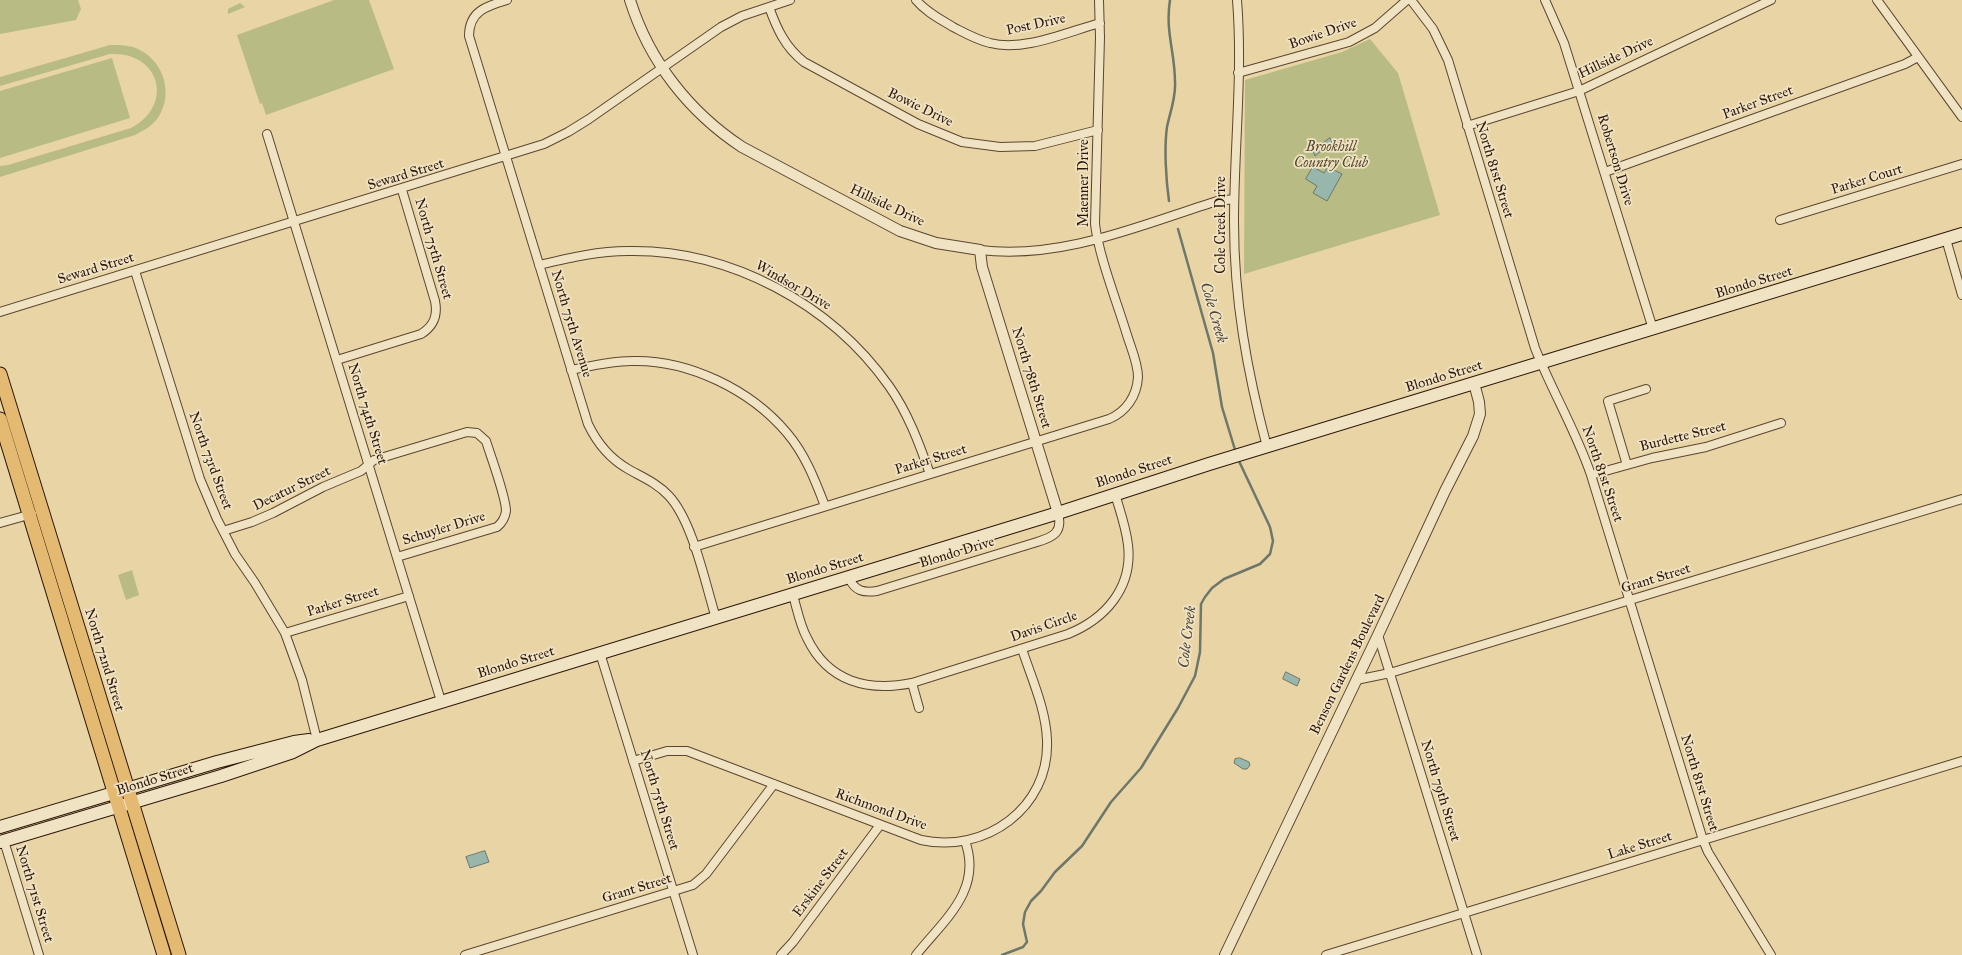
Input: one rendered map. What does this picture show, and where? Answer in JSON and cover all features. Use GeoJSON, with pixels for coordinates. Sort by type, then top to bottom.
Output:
{"type":"FeatureCollection","features":[{"type":"Feature","properties":{"kind":"main road","name":"Blondo Street"},"geometry":{"type":"LineString","coordinates":[[2,842],[293,752],[316,740],[441,701],[849,578],[1254,450],[1962,234]]}},
{"type":"Feature","properties":{"kind":"main road","name":"North 72nd Street"},"geometry":{"type":"LineString","coordinates":[[0,374],[179,955]]}},
{"type":"Feature","properties":{"kind":"main road"},"geometry":{"type":"LineString","coordinates":[[0,422],[164,955]]}},
{"type":"Feature","properties":{"kind":"main road","name":"Blondo Street"},"geometry":{"type":"LineString","coordinates":[[0,827],[246,754],[294,742],[316,740]]}},
{"type":"Feature","properties":{"kind":"street","name":"North 75th Avenue"},"geometry":{"type":"LineString","coordinates":[[507,0],[488,6],[479,11],[473,17],[470,24],[469,36],[588,424],[599,444],[607,453],[620,464],[652,482],[669,496],[684,518],[716,618]]}},
{"type":"Feature","properties":{"kind":"street","name":"Hillside Drive"},"geometry":{"type":"LineString","coordinates":[[630,0],[647,42],[661,68],[683,96],[722,134],[742,147],[900,231],[936,243],[1001,252],[1039,251],[1068,246],[1217,201],[1234,199]]}},
{"type":"Feature","properties":{"kind":"street","name":"Seward Street"},"geometry":{"type":"LineString","coordinates":[[0,312],[402,190],[544,144],[568,132],[721,27],[742,16],[790,0]]}},
{"type":"Feature","properties":{"kind":"street","name":"Post Drive"},"geometry":{"type":"LineString","coordinates":[[916,0],[939,19],[983,41],[999,45],[1016,45],[1039,40],[1100,23]]}},
{"type":"Feature","properties":{"kind":"street","name":"Maenner Drive"},"geometry":{"type":"LineString","coordinates":[[1099,0],[1100,23],[1095,224],[1135,361]]}},
{"type":"Feature","properties":{"kind":"street","name":"Cole Creek Drive"},"geometry":{"type":"LineString","coordinates":[[1237,0],[1238,73],[1234,199],[1236,282],[1240,327],[1250,380],[1267,447]]}},
{"type":"Feature","properties":{"kind":"street","name":"Bowie Drive"},"geometry":{"type":"LineString","coordinates":[[1238,73],[1349,42],[1375,28],[1407,0]]}},
{"type":"Feature","properties":{"kind":"street","name":"North 81st Street"},"geometry":{"type":"LineString","coordinates":[[1412,0],[1429,22],[1442,45],[1541,363],[1577,438],[1591,475],[1703,840],[1708,852],[1771,955]]}},
{"type":"Feature","properties":{"kind":"street","name":"Hillside Drive"},"geometry":{"type":"LineString","coordinates":[[1467,126],[1579,90],[1770,0]]}},
{"type":"Feature","properties":{"kind":"street"},"geometry":{"type":"LineString","coordinates":[[1877,0],[1962,117]]}},
{"type":"Feature","properties":{"kind":"street","name":"Robertson Drive"},"geometry":{"type":"LineString","coordinates":[[1548,1],[1564,43],[1653,329]]}},
{"type":"Feature","properties":{"kind":"street","name":"Bowie Drive"},"geometry":{"type":"LineString","coordinates":[[769,6],[782,38],[792,51],[804,62],[918,124],[947,137],[980,145],[1021,148],[1051,144],[1098,130]]}},
{"type":"Feature","properties":{"kind":"street","name":"Parker Street"},"geometry":{"type":"LineString","coordinates":[[1605,172],[1905,64],[1918,57]]}},
{"type":"Feature","properties":{"kind":"street","name":"North 74th Street"},"geometry":{"type":"LineString","coordinates":[[267,134],[441,701]]}},
{"type":"Feature","properties":{"kind":"street","name":"Parker Court"},"geometry":{"type":"LineString","coordinates":[[1780,220],[1962,164]]}},
{"type":"Feature","properties":{"kind":"street","name":"North 75th Street"},"geometry":{"type":"LineString","coordinates":[[337,360],[421,334],[427,330],[434,321],[437,308],[402,190]]}},
{"type":"Feature","properties":{"kind":"street"},"geometry":{"type":"LineString","coordinates":[[1946,240],[1962,295]]}},
{"type":"Feature","properties":{"kind":"street","name":"Windsor Drive"},"geometry":{"type":"LineString","coordinates":[[539,265],[575,256],[600,252],[629,250],[688,256],[716,263],[771,286],[801,302],[827,320],[850,340],[870,362],[889,387],[904,412],[930,474]]}},
{"type":"Feature","properties":{"kind":"street","name":"North 78th Street"},"geometry":{"type":"LineString","coordinates":[[980,250],[982,267],[1058,513]]}},
{"type":"Feature","properties":{"kind":"street","name":"North 73rd Street"},"geometry":{"type":"LineString","coordinates":[[135,271],[200,479],[223,531],[285,633],[302,680],[316,740]]}},
{"type":"Feature","properties":{"kind":"street"},"geometry":{"type":"LineString","coordinates":[[571,370],[613,362],[649,361],[687,369],[726,386],[761,408],[788,433],[809,467],[825,506]]}},
{"type":"Feature","properties":{"kind":"street","name":"Parker Street"},"geometry":{"type":"LineString","coordinates":[[694,547],[1108,419],[1122,411],[1128,405],[1136,390],[1138,377],[1135,361]]}},
{"type":"Feature","properties":{"kind":"street","name":"Benson Gardens Boulevard"},"geometry":{"type":"LineString","coordinates":[[1225,955],[1445,491],[1478,425],[1480,408],[1474,383]]}},
{"type":"Feature","properties":{"kind":"street"},"geometry":{"type":"LineString","coordinates":[[1627,465],[1608,401],[1646,389]]}},
{"type":"Feature","properties":{"kind":"street","name":"Burdette Street"},"geometry":{"type":"LineString","coordinates":[[1591,475],[1652,458],[1706,447],[1781,423]]}},
{"type":"Feature","properties":{"kind":"street","name":"Schuyler Drive"},"geometry":{"type":"LineString","coordinates":[[369,465],[374,460],[467,432],[480,435],[486,441],[505,506],[504,518],[501,523],[497,527],[397,557]]}},
{"type":"Feature","properties":{"kind":"street","name":"Decatur Street"},"geometry":{"type":"LineString","coordinates":[[223,531],[252,522],[273,513],[323,487],[361,471],[369,465]]}},
{"type":"Feature","properties":{"kind":"street","name":"Davis Circle"},"geometry":{"type":"LineString","coordinates":[[793,595],[806,637],[820,660],[834,671],[850,680],[870,686],[889,687],[912,683],[1084,628],[1100,617],[1112,602],[1125,578],[1129,553],[1126,531],[1115,494]]}},
{"type":"Feature","properties":{"kind":"street","name":"Grant Street"},"geometry":{"type":"LineString","coordinates":[[1356,680],[1390,673],[1962,499]]}},
{"type":"Feature","properties":{"kind":"street"},"geometry":{"type":"LineString","coordinates":[[0,523],[42,511]]}},
{"type":"Feature","properties":{"kind":"street","name":"Blondo Drive"},"geometry":{"type":"LineString","coordinates":[[849,578],[856,589],[865,592],[877,591],[1037,542],[1052,536],[1059,529],[1060,523],[1058,513]]}},
{"type":"Feature","properties":{"kind":"street","name":"Parker Street"},"geometry":{"type":"LineString","coordinates":[[285,633],[409,596]]}},
{"type":"Feature","properties":{"kind":"street","name":"North 79th Street"},"geometry":{"type":"LineString","coordinates":[[1378,635],[1477,955]]}},
{"type":"Feature","properties":{"kind":"street","name":"Richmond Drive"},"geometry":{"type":"LineString","coordinates":[[633,761],[667,751],[688,751],[907,836],[931,842],[954,843],[965,841],[991,832],[1014,817],[1032,796],[1043,771],[1047,751],[1046,729],[1022,648]]}},
{"type":"Feature","properties":{"kind":"street","name":"North 75th Street"},"geometry":{"type":"LineString","coordinates":[[600,653],[694,955]]}},
{"type":"Feature","properties":{"kind":"street"},"geometry":{"type":"LineString","coordinates":[[912,683],[919,708]]}},
{"type":"Feature","properties":{"kind":"street","name":"Lake Street"},"geometry":{"type":"LineString","coordinates":[[1326,955],[1347,952],[1464,913],[1962,761]]}},
{"type":"Feature","properties":{"kind":"street","name":"Grant Street"},"geometry":{"type":"LineString","coordinates":[[465,955],[693,885],[706,874],[774,784]]}},
{"type":"Feature","properties":{"kind":"street","name":"Erskine Street"},"geometry":{"type":"LineString","coordinates":[[781,955],[793,942],[880,825]]}},
{"type":"Feature","properties":{"kind":"street"},"geometry":{"type":"LineString","coordinates":[[916,955],[958,903],[966,890],[970,878],[970,864],[965,841]]}},
{"type":"Feature","properties":{"kind":"street","name":"North 71st Street"},"geometry":{"type":"LineString","coordinates":[[2,842],[39,955]]}},
{"type":"Feature","properties":{"kind":"green space"},"geometry":{"type":"Polygon","coordinates":[[[0,0],[78,0],[81,9],[76,20],[0,34],[0,0]]]}},
{"type":"Feature","properties":{"kind":"green space"},"geometry":{"type":"Polygon","coordinates":[[[334,0],[369,0],[394,69],[266,115],[262,103],[260,104],[237,35],[334,0]]]}},
{"type":"Feature","properties":{"kind":"green space"},"geometry":{"type":"Polygon","coordinates":[[[240,3],[245,7],[228,14],[228,9],[240,3]]]}},
{"type":"Feature","properties":{"kind":"green space","name":"Brookhill Country Club"},"geometry":{"type":"Polygon","coordinates":[[[1370,39],[1398,73],[1440,215],[1244,274],[1245,80],[1342,52],[1370,39]]]}},
{"type":"Feature","properties":{"kind":"green space"},"geometry":{"type":"Polygon","coordinates":[[[110,45],[122,45],[137,48],[148,55],[155,62],[164,79],[165,89],[163,107],[157,119],[135,135],[0,177],[0,166],[8,165],[131,128],[145,118],[153,106],[157,94],[156,81],[150,70],[141,61],[127,55],[110,54],[0,86],[0,77],[110,45]]]}},
{"type":"Feature","properties":{"kind":"green space"},"geometry":{"type":"Polygon","coordinates":[[[112,58],[130,118],[0,158],[0,91],[112,58]]]}},
{"type":"Feature","properties":{"kind":"green space"},"geometry":{"type":"Polygon","coordinates":[[[132,570],[139,595],[126,600],[118,575],[132,570]]]}},
{"type":"Feature","properties":{"kind":"water","name":"Brookhill Country Club"},"geometry":{"type":"Polygon","coordinates":[[[1330,138],[1336,151],[1322,150],[1315,156],[1311,146],[1320,145],[1330,138]]]}},
{"type":"Feature","properties":{"kind":"water","name":"Brookhill Country Club"},"geometry":{"type":"Polygon","coordinates":[[[1313,167],[1324,173],[1328,167],[1342,174],[1327,201],[1313,193],[1317,186],[1306,179],[1313,167]]]}},
{"type":"Feature","properties":{"kind":"water"},"geometry":{"type":"Polygon","coordinates":[[[1286,672],[1300,679],[1297,686],[1283,679],[1286,672]]]}},
{"type":"Feature","properties":{"kind":"water"},"geometry":{"type":"Polygon","coordinates":[[[1240,758],[1249,762],[1250,765],[1247,769],[1243,769],[1234,763],[1235,759],[1240,758]]]}},
{"type":"Feature","properties":{"kind":"water"},"geometry":{"type":"Polygon","coordinates":[[[485,851],[489,862],[470,868],[466,857],[485,851]]]}},
{"type":"Feature","properties":{"kind":"waterway","name":"Cole Creek"},"geometry":{"type":"LineString","coordinates":[[1169,201],[1166,164],[1166,135],[1175,88],[1175,71],[1169,32],[1170,0]]}},
{"type":"Feature","properties":{"kind":"waterway","name":"Cole Creek"},"geometry":{"type":"LineString","coordinates":[[1178,229],[1213,353],[1222,407],[1236,453]]}},
{"type":"Feature","properties":{"kind":"waterway","name":"Cole Creek"},"geometry":{"type":"LineString","coordinates":[[1002,955],[1023,947],[1027,942],[1023,924],[1025,912],[1031,901],[1041,891],[1055,872],[1082,846],[1111,802],[1141,768],[1178,708],[1195,676],[1200,652],[1201,604],[1205,597],[1212,588],[1224,579],[1260,564],[1270,554],[1273,541],[1270,527],[1238,459]]}}]}
